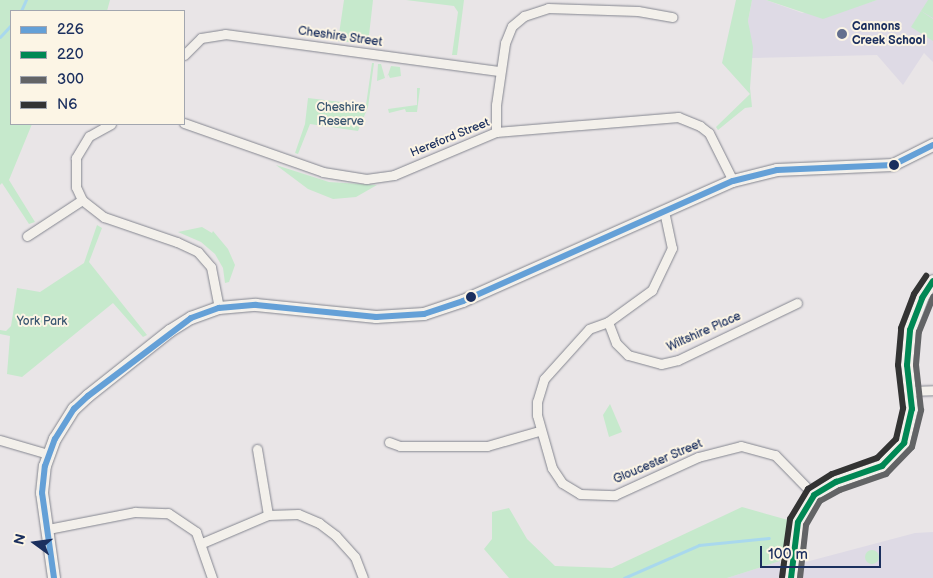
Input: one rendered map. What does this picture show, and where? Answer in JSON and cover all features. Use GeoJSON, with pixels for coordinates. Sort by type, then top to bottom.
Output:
{"type":"FeatureCollection","features":[{"type":"Feature","properties":{"kind":"main road"},"geometry":{"type":"LineString","coordinates":[[54,578],[42,493],[48,454],[68,416],[88,396],[170,331],[191,318],[219,308],[256,305],[376,316],[424,314],[463,301],[733,181],[777,170],[884,166],[903,162],[933,145]]}},
{"type":"Feature","properties":{"kind":"main road"},"geometry":{"type":"LineString","coordinates":[[791,578],[796,528],[814,495],[836,482],[875,470],[894,455],[910,429],[910,391],[907,360],[910,330],[922,298],[933,281]]}},
{"type":"Feature","properties":{"kind":"street"},"geometry":{"type":"LineString","coordinates":[[496,132],[499,71],[512,26],[534,11],[548,8],[638,11],[672,17]]}},
{"type":"Feature","properties":{"kind":"street","name":"Cheshire Street"},"geometry":{"type":"LineString","coordinates":[[185,55],[201,38],[225,34],[499,71]]}},
{"type":"Feature","properties":{"kind":"street","name":"Hereford Street"},"geometry":{"type":"LineString","coordinates":[[185,123],[323,172],[352,178],[394,175],[496,132],[678,117],[700,126],[708,133],[733,181]]}},
{"type":"Feature","properties":{"kind":"street"},"geometry":{"type":"LineString","coordinates":[[109,125],[89,136],[76,158],[76,188],[82,200],[104,216],[177,242],[198,252],[211,267],[219,308]]}},
{"type":"Feature","properties":{"kind":"street"},"geometry":{"type":"LineString","coordinates":[[27,236],[82,200]]}},
{"type":"Feature","properties":{"kind":"street","name":"Gloucester Street"},"geometry":{"type":"LineString","coordinates":[[664,211],[672,248],[664,270],[652,290],[608,322],[589,329],[544,379],[537,402],[539,431],[552,468],[562,483],[580,494],[616,495],[698,457],[741,446],[775,455],[814,495]]}},
{"type":"Feature","properties":{"kind":"street","name":"Wiltshire Place"},"geometry":{"type":"LineString","coordinates":[[608,322],[616,343],[628,355],[661,364],[678,360],[797,303]]}},
{"type":"Feature","properties":{"kind":"street"},"geometry":{"type":"LineString","coordinates":[[910,391],[933,390]]}},
{"type":"Feature","properties":{"kind":"street"},"geometry":{"type":"LineString","coordinates":[[389,442],[400,446],[487,446],[539,431]]}},
{"type":"Feature","properties":{"kind":"street"},"geometry":{"type":"LineString","coordinates":[[0,440],[48,454]]}},
{"type":"Feature","properties":{"kind":"street"},"geometry":{"type":"LineString","coordinates":[[257,449],[268,515]]}},
{"type":"Feature","properties":{"kind":"street"},"geometry":{"type":"LineString","coordinates":[[48,530],[153,511],[183,520],[196,532],[202,543],[212,578]]}},
{"type":"Feature","properties":{"kind":"street"},"geometry":{"type":"LineString","coordinates":[[202,543],[268,515],[298,514],[319,523],[355,557],[363,578]]}},
{"type":"Feature","properties":{"kind":"shaded area","name":"Cannons Creek School"},"geometry":{"type":"Polygon","coordinates":[[[752,0],[766,0],[802,13],[851,8],[877,0],[933,0],[933,62],[924,53],[903,85],[877,55],[752,58],[748,21],[752,0]]]}},
{"type":"Feature","properties":{"kind":"shaded area"},"geometry":{"type":"Polygon","coordinates":[[[933,532],[933,578],[801,578],[802,563],[915,533],[933,532]]]}},
{"type":"Feature","properties":{"kind":"shaded area"},"geometry":{"type":"Polygon","coordinates":[[[780,561],[780,578],[727,578],[780,561]]]}},
{"type":"Feature","properties":{"kind":"green space"},"geometry":{"type":"Polygon","coordinates":[[[0,0],[110,0],[107,10],[10,10],[10,125],[32,125],[9,180],[35,222],[29,224],[2,183],[0,185],[0,0]]]}},
{"type":"Feature","properties":{"kind":"green space"},"geometry":{"type":"Polygon","coordinates":[[[344,0],[373,0],[368,44],[338,41],[344,0]]]}},
{"type":"Feature","properties":{"kind":"green space"},"geometry":{"type":"Polygon","coordinates":[[[406,0],[464,0],[457,55],[452,55],[458,12],[454,6],[406,0]]]}},
{"type":"Feature","properties":{"kind":"green space"},"geometry":{"type":"Polygon","coordinates":[[[736,0],[752,0],[748,21],[753,47],[750,88],[752,107],[745,108],[718,130],[716,127],[750,94],[722,63],[736,0]]]}},
{"type":"Feature","properties":{"kind":"green space"},"geometry":{"type":"Polygon","coordinates":[[[766,0],[877,0],[823,19],[766,0]]]}},
{"type":"Feature","properties":{"kind":"green space"},"geometry":{"type":"Polygon","coordinates":[[[928,0],[933,0],[933,18],[921,11],[928,0]]]}},
{"type":"Feature","properties":{"kind":"green space"},"geometry":{"type":"Polygon","coordinates":[[[921,11],[933,19],[933,41],[911,27],[921,11]]]}},
{"type":"Feature","properties":{"kind":"green space","name":"Cheshire Reserve"},"geometry":{"type":"Polygon","coordinates":[[[372,63],[374,63],[368,107],[358,131],[310,124],[298,154],[295,153],[305,124],[308,98],[366,105],[372,63]]]}},
{"type":"Feature","properties":{"kind":"green space"},"geometry":{"type":"Polygon","coordinates":[[[378,64],[381,64],[385,78],[377,81],[378,64]]]}},
{"type":"Feature","properties":{"kind":"green space"},"geometry":{"type":"Polygon","coordinates":[[[391,66],[400,67],[401,76],[390,78],[388,74],[391,66]]]}},
{"type":"Feature","properties":{"kind":"green space"},"geometry":{"type":"Polygon","coordinates":[[[417,88],[420,88],[417,112],[406,112],[405,109],[389,113],[388,109],[417,105],[417,88]]]}},
{"type":"Feature","properties":{"kind":"green space"},"geometry":{"type":"Polygon","coordinates":[[[276,165],[329,182],[377,185],[356,197],[333,199],[308,189],[276,165]]]}},
{"type":"Feature","properties":{"kind":"green space","name":"York Park"},"geometry":{"type":"Polygon","coordinates":[[[97,225],[102,228],[89,262],[147,335],[143,337],[113,303],[22,377],[7,374],[10,336],[0,334],[0,330],[6,331],[11,326],[17,288],[40,292],[84,263],[97,225]]]}},
{"type":"Feature","properties":{"kind":"green space"},"geometry":{"type":"Polygon","coordinates":[[[202,227],[212,233],[213,231],[228,249],[235,265],[229,282],[225,283],[223,268],[215,254],[201,242],[178,232],[202,227]]]}},
{"type":"Feature","properties":{"kind":"green space"},"geometry":{"type":"Polygon","coordinates":[[[610,404],[622,432],[609,437],[603,415],[610,404]]]}},
{"type":"Feature","properties":{"kind":"green space"},"geometry":{"type":"Polygon","coordinates":[[[742,507],[788,520],[787,545],[780,561],[727,578],[509,578],[484,549],[492,539],[492,512],[509,508],[527,539],[555,566],[612,568],[742,507]]]}},
{"type":"Feature","properties":{"kind":"green space"},"geometry":{"type":"Polygon","coordinates":[[[872,550],[877,552],[879,557],[877,562],[872,564],[867,562],[865,557],[867,552],[872,550]]]}},
{"type":"Feature","properties":{"kind":"waterway"},"geometry":{"type":"LineString","coordinates":[[21,10],[26,0]]}},
{"type":"Feature","properties":{"kind":"waterway"},"geometry":{"type":"LineString","coordinates":[[0,37],[10,26]]}},
{"type":"Feature","properties":{"kind":"waterway"},"geometry":{"type":"LineString","coordinates":[[624,578],[699,545],[769,538]]}},
{"type":"Feature","properties":{"kind":"transit line","name":"226"},"geometry":{"type":"LineString","coordinates":[[54,578],[42,493],[45,466],[55,439],[74,409],[88,396],[191,318],[219,308],[256,305],[376,317],[424,314],[463,301],[733,181],[777,170],[893,165],[933,145]]}},
{"type":"Feature","properties":{"kind":"transit line","name":"N6"},"geometry":{"type":"LineString","coordinates":[[782,577],[790,519],[808,489],[832,474],[877,458],[896,439],[903,408],[898,365],[901,328],[914,294],[926,276]]}},
{"type":"Feature","properties":{"kind":"transit line","name":"220"},"geometry":{"type":"LineString","coordinates":[[791,578],[798,522],[814,495],[836,482],[882,466],[904,443],[912,409],[907,365],[910,330],[922,298],[933,281]]}},
{"type":"Feature","properties":{"kind":"transit line","name":"300"},"geometry":{"type":"LineString","coordinates":[[800,578],[806,525],[820,501],[840,490],[886,474],[912,447],[921,410],[916,365],[919,332],[933,297]]}},
{"type":"Feature","properties":{"kind":"place","name":"Cannons Creek School"},"geometry":{"type":"Point","coordinates":[842,34]}}]}
